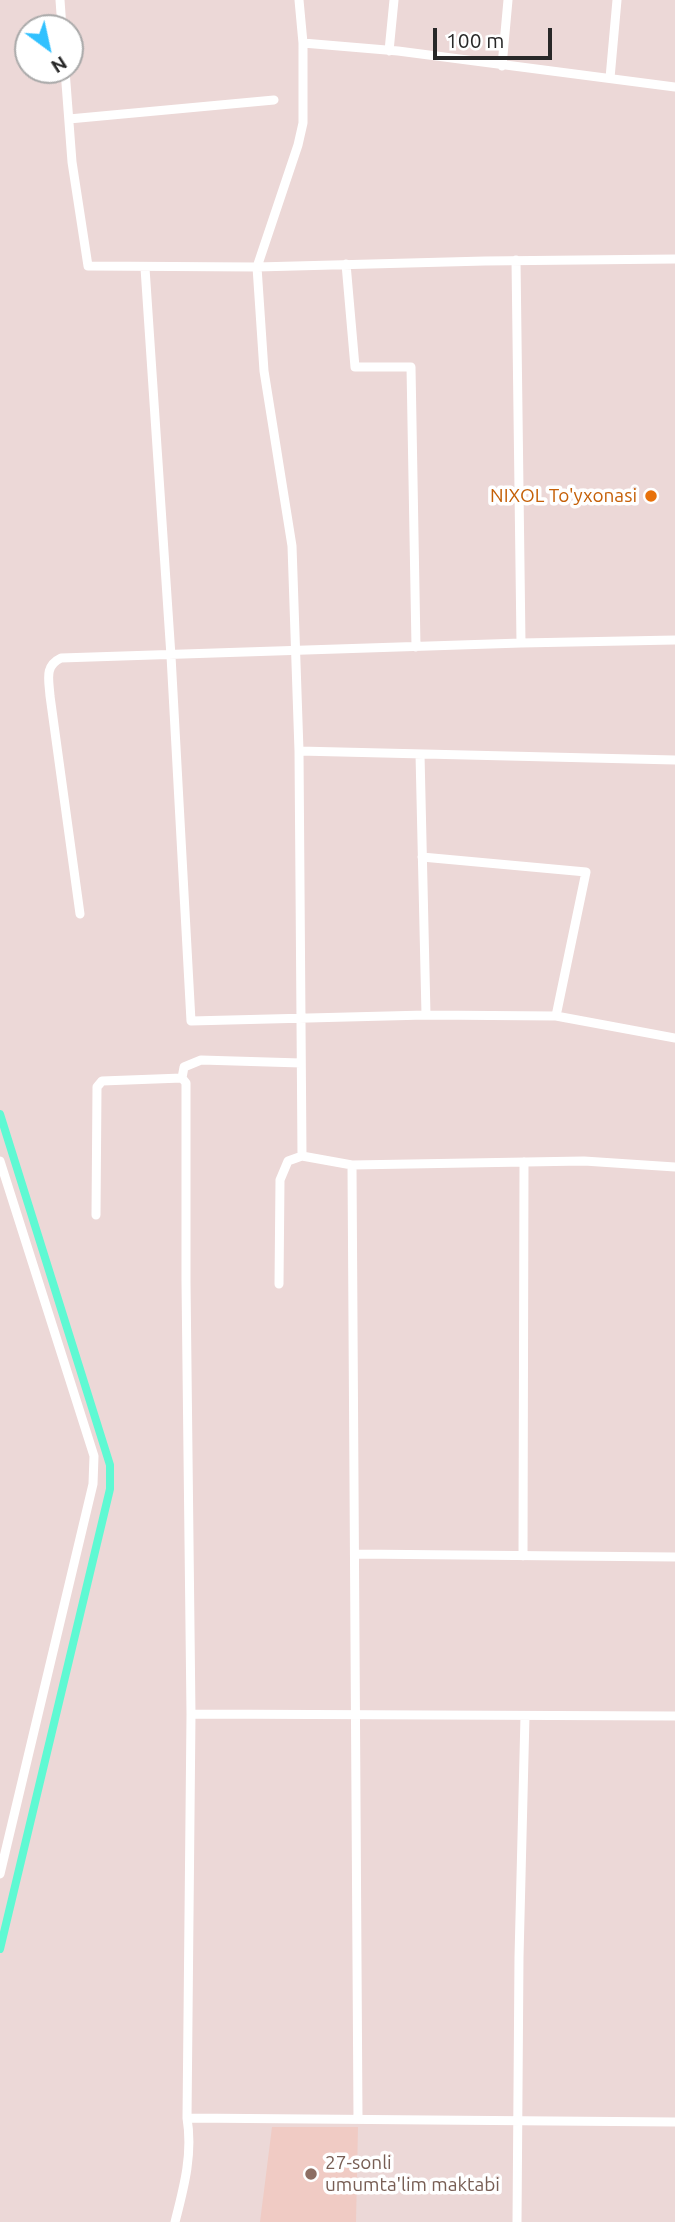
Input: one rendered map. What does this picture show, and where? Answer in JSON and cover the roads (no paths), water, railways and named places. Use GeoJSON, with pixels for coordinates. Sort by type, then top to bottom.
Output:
{"type":"FeatureCollection","features":[{"type":"Feature","properties":{"kind":"street"},"geometry":{"type":"LineString","coordinates":[[299,0],[303,43],[303,123],[257,267],[264,371],[292,546],[299,751],[302,1156]]}},
{"type":"Feature","properties":{"kind":"street"},"geometry":{"type":"LineString","coordinates":[[389,51],[394,0]]}},
{"type":"Feature","properties":{"kind":"street"},"geometry":{"type":"LineString","coordinates":[[502,66],[508,0]]}},
{"type":"Feature","properties":{"kind":"street"},"geometry":{"type":"LineString","coordinates":[[610,78],[617,0]]}},
{"type":"Feature","properties":{"kind":"street"},"geometry":{"type":"LineString","coordinates":[[303,43],[389,51],[675,87]]}},
{"type":"Feature","properties":{"kind":"street"},"geometry":{"type":"LineString","coordinates":[[66,84],[72,162],[88,266],[257,267],[675,259]]}},
{"type":"Feature","properties":{"kind":"street"},"geometry":{"type":"LineString","coordinates":[[69,119],[274,100]]}},
{"type":"Feature","properties":{"kind":"street"},"geometry":{"type":"LineString","coordinates":[[516,260],[521,643]]}},
{"type":"Feature","properties":{"kind":"street"},"geometry":{"type":"LineString","coordinates":[[345,264],[355,367],[411,367],[416,647]]}},
{"type":"Feature","properties":{"kind":"street"},"geometry":{"type":"LineString","coordinates":[[145,268],[171,656],[191,1021],[426,1015],[556,1016],[675,1038]]}},
{"type":"Feature","properties":{"kind":"street"},"geometry":{"type":"LineString","coordinates":[[80,914],[50,696],[48,670],[54,662],[61,659],[675,640]]}},
{"type":"Feature","properties":{"kind":"street"},"geometry":{"type":"LineString","coordinates":[[299,751],[675,760]]}},
{"type":"Feature","properties":{"kind":"street"},"geometry":{"type":"LineString","coordinates":[[420,754],[426,1015]]}},
{"type":"Feature","properties":{"kind":"street"},"geometry":{"type":"LineString","coordinates":[[422,857],[586,872],[556,1016]]}},
{"type":"Feature","properties":{"kind":"street"},"geometry":{"type":"LineString","coordinates":[[175,2222],[187,2174],[191,2138],[187,2118],[191,1714],[184,1067],[201,1060],[301,1063]]}},
{"type":"Feature","properties":{"kind":"street"},"geometry":{"type":"LineString","coordinates":[[96,1215],[97,1087],[102,1081],[183,1078]]}},
{"type":"Feature","properties":{"kind":"street"},"geometry":{"type":"LineString","coordinates":[[279,1284],[280,1180],[288,1161],[302,1156],[352,1165],[584,1161],[675,1167]]}},
{"type":"Feature","properties":{"kind":"street"},"geometry":{"type":"LineString","coordinates":[[0,1161],[94,1456],[93,1484],[0,1874]]}},
{"type":"Feature","properties":{"kind":"street"},"geometry":{"type":"LineString","coordinates":[[523,1556],[524,1162]]}},
{"type":"Feature","properties":{"kind":"street"},"geometry":{"type":"LineString","coordinates":[[352,1165],[358,2119]]}},
{"type":"Feature","properties":{"kind":"street"},"geometry":{"type":"LineString","coordinates":[[355,1553],[675,1557]]}},
{"type":"Feature","properties":{"kind":"street"},"geometry":{"type":"LineString","coordinates":[[191,1714],[675,1716]]}},
{"type":"Feature","properties":{"kind":"street"},"geometry":{"type":"LineString","coordinates":[[517,2222],[519,1957],[525,1716]]}},
{"type":"Feature","properties":{"kind":"street"},"geometry":{"type":"LineString","coordinates":[[187,2118],[675,2122]]}},
{"type":"Feature","properties":{"kind":"waterway"},"geometry":{"type":"LineString","coordinates":[[0,1114],[110,1465],[110,1489],[0,1949]]}},
{"type":"Feature","properties":{"kind":"place","name":"NIXOL To'yxonasi"},"geometry":{"type":"Point","coordinates":[651,496]}},
{"type":"Feature","properties":{"kind":"place","name":"27-sonli umumta'lim maktabi"},"geometry":{"type":"Point","coordinates":[311,2174]}}]}
